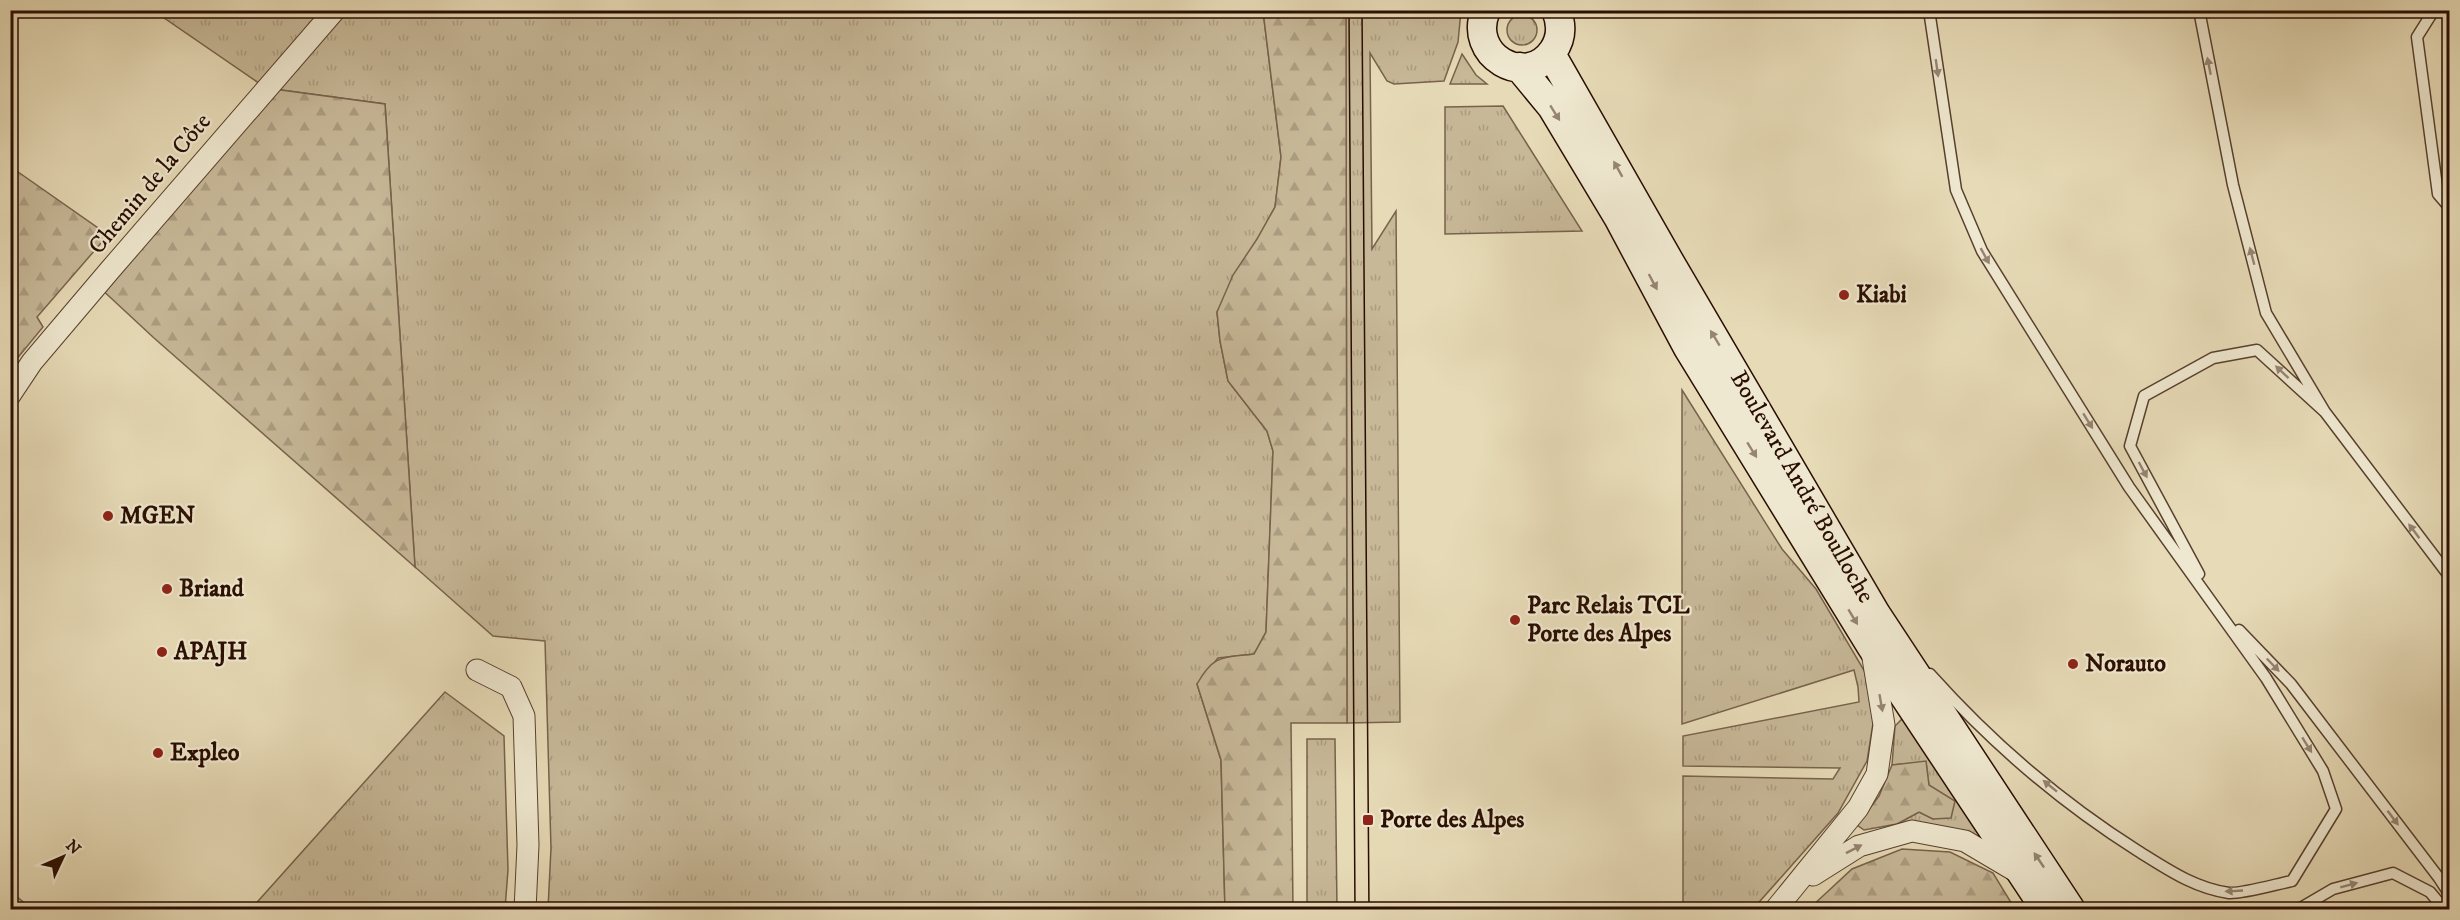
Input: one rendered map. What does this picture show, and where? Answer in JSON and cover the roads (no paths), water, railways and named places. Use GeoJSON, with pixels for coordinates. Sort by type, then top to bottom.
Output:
{"type":"FeatureCollection","features":[{"type":"Feature","properties":{"kind":"main road","name":"Boulevard André Boulloche"},"geometry":{"type":"LineString","coordinates":[[1486,10],[1481,26],[1484,43],[1502,63],[1519,67],[1552,107],[1618,218],[1688,348],[1870,646],[2046,909]]}},
{"type":"Feature","properties":{"kind":"main road"},"geometry":{"type":"LineString","coordinates":[[1519,67],[1540,63],[1551,54],[1559,39],[1560,30],[1556,10]]}},
{"type":"Feature","properties":{"kind":"main road","name":"Boulevard André Boulloche"},"geometry":{"type":"LineString","coordinates":[[1551,54],[1876,614],[2071,909]]}},
{"type":"Feature","properties":{"kind":"street","name":"Chemin de la Côte"},"geometry":{"type":"LineString","coordinates":[[10,395],[32,362],[117,261],[335,10]]}},
{"type":"Feature","properties":{"kind":"street"},"geometry":{"type":"LineString","coordinates":[[1781,902],[1858,808],[1877,774],[1884,724],[1870,646]]}},
{"type":"Feature","properties":{"kind":"street"},"geometry":{"type":"LineString","coordinates":[[477,670],[510,687],[524,716],[528,845],[525,909]]}},
{"type":"Feature","properties":{"kind":"street"},"geometry":{"type":"LineString","coordinates":[[1781,902],[1828,864],[1859,846],[1912,831],[1965,841],[2027,878]]}},
{"type":"Feature","properties":{"kind":"lane"},"geometry":{"type":"LineString","coordinates":[[1876,614],[1965,712],[2102,828],[2183,880],[2231,893],[2292,881],[2336,808],[2323,771],[2266,678],[2129,487],[1982,252],[1956,190],[1949,158],[1929,10]]}},
{"type":"Feature","properties":{"kind":"lane"},"geometry":{"type":"LineString","coordinates":[[2199,10],[2233,185],[2266,313],[2325,412],[2450,577]]}},
{"type":"Feature","properties":{"kind":"lane"},"geometry":{"type":"LineString","coordinates":[[2434,10],[2417,37],[2438,194],[2450,208]]}},
{"type":"Feature","properties":{"kind":"lane"},"geometry":{"type":"LineString","coordinates":[[2325,412],[2257,350],[2213,358],[2144,396],[2130,446],[2217,608],[2291,684],[2450,895]]}},
{"type":"Feature","properties":{"kind":"lane"},"geometry":{"type":"LineString","coordinates":[[2296,909],[2333,889],[2393,873],[2430,892],[2445,909]]}},
{"type":"Feature","properties":{"kind":"tram line"},"geometry":{"type":"LineString","coordinates":[[1349,10],[1355,910]]}},
{"type":"Feature","properties":{"kind":"tram line"},"geometry":{"type":"LineString","coordinates":[[1362,10],[1369,910]]}},
{"type":"Feature","properties":{"kind":"place","name":"Kiabi"},"geometry":{"type":"Point","coordinates":[1844,295]}},
{"type":"Feature","properties":{"kind":"place","name":"MGEN"},"geometry":{"type":"Point","coordinates":[108,516]}},
{"type":"Feature","properties":{"kind":"place","name":"Briand"},"geometry":{"type":"Point","coordinates":[167,589]}},
{"type":"Feature","properties":{"kind":"place","name":"Parc Relais TCL Porte des Alpes"},"geometry":{"type":"Point","coordinates":[1515,620]}},
{"type":"Feature","properties":{"kind":"place","name":"APAJH"},"geometry":{"type":"Point","coordinates":[162,652]}},
{"type":"Feature","properties":{"kind":"place","name":"Norauto"},"geometry":{"type":"Point","coordinates":[2073,664]}},
{"type":"Feature","properties":{"kind":"place","name":"Expleo"},"geometry":{"type":"Point","coordinates":[158,753]}},
{"type":"Feature","properties":{"kind":"place","name":"Porte des Alpes"},"geometry":{"type":"Point","coordinates":[1368,820]}}]}
